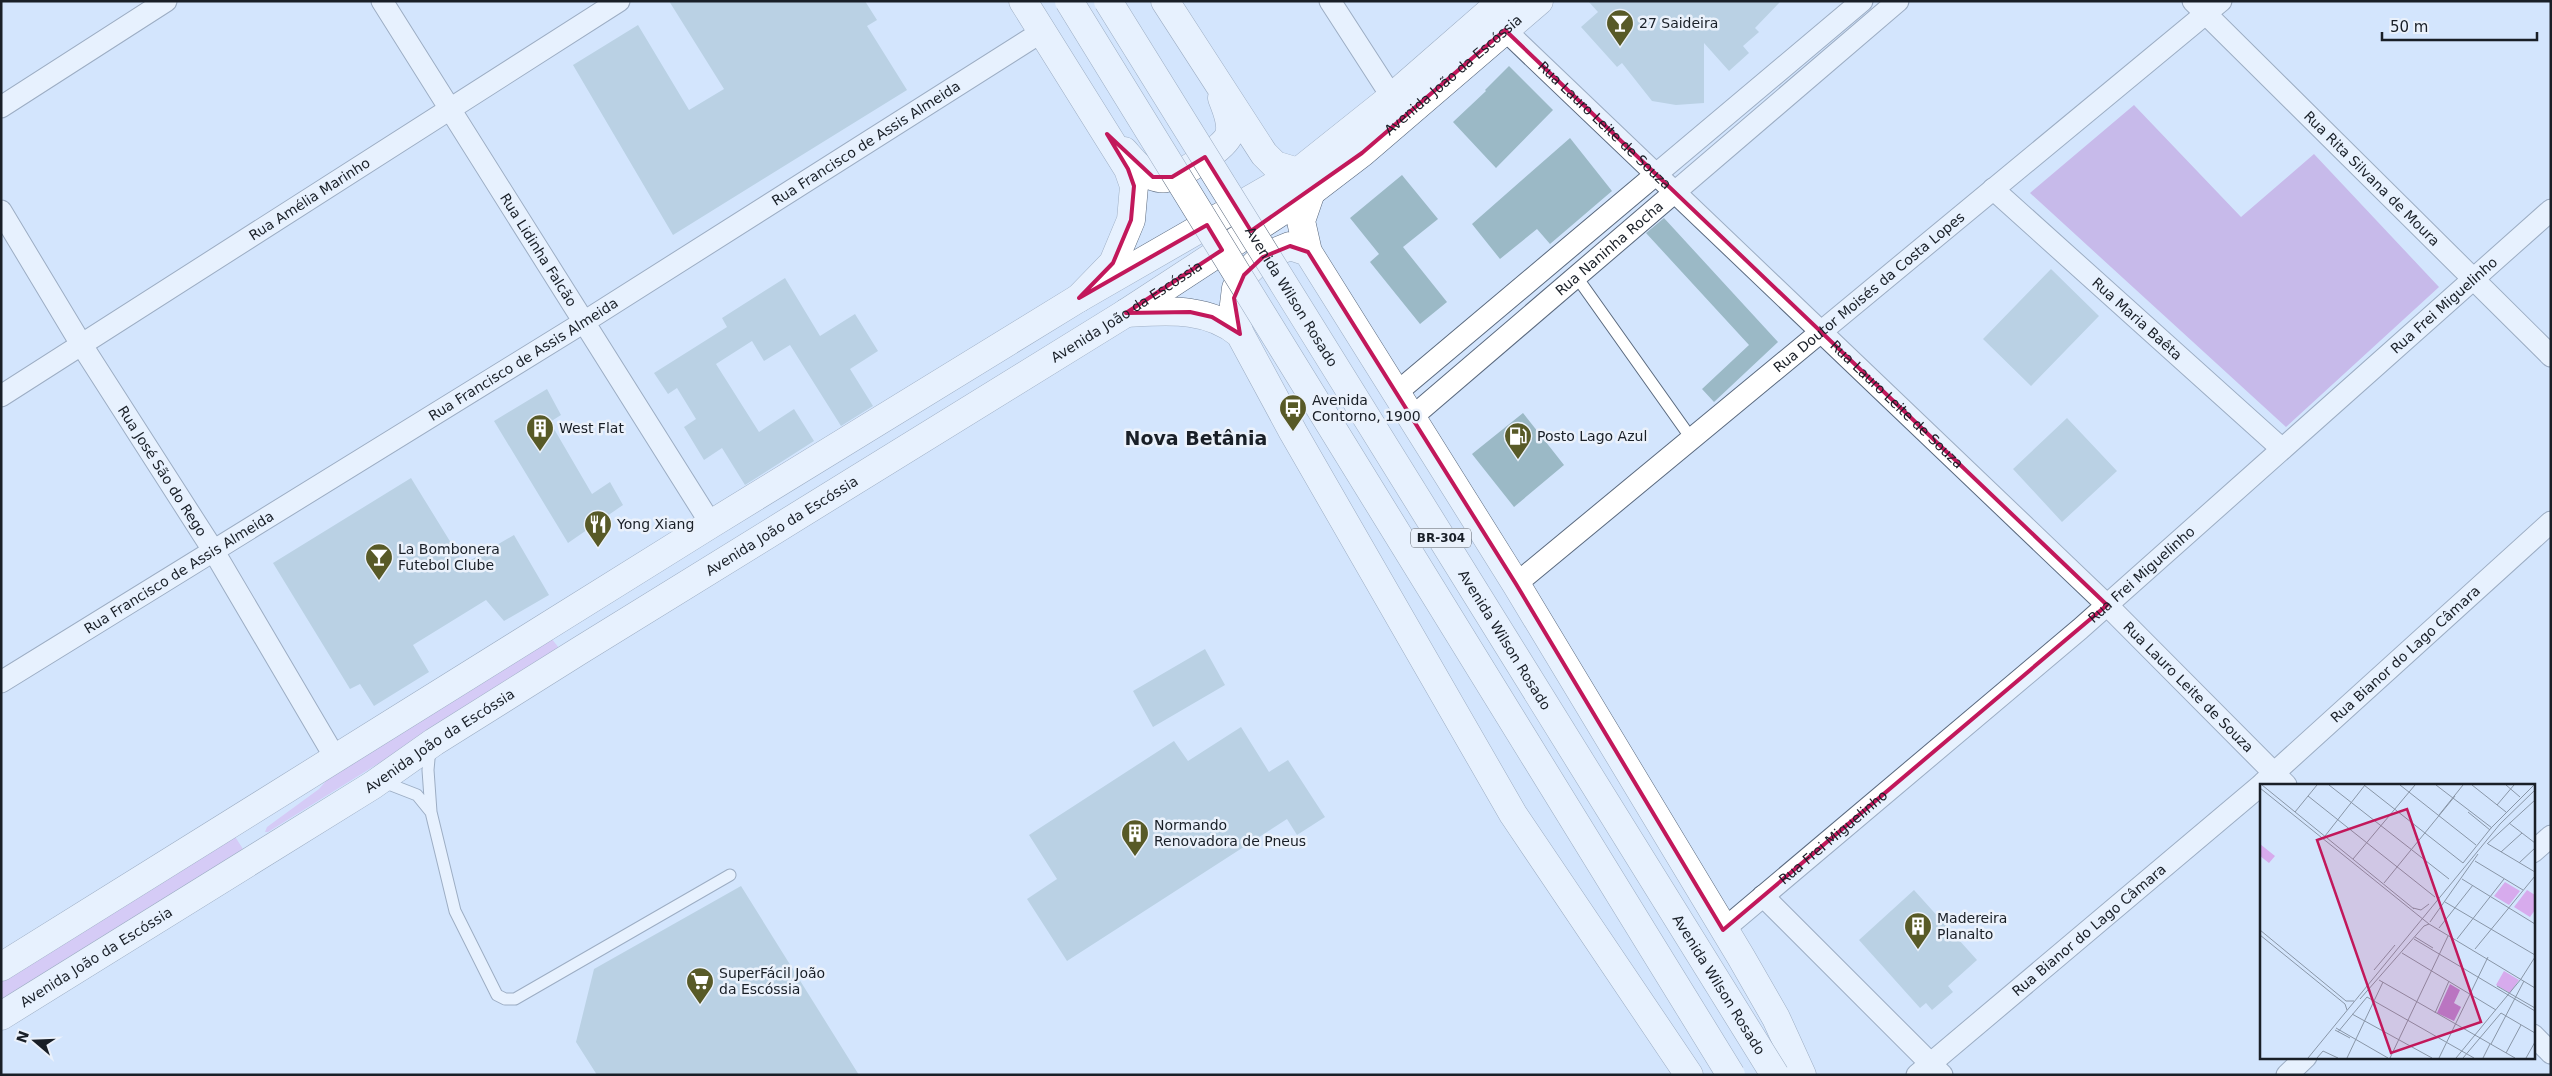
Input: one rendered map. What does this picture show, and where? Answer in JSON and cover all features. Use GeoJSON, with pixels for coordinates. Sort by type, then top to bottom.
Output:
{"type":"FeatureCollection","features":[{"type":"Feature","properties":{"kind":"main road"},"geometry":{"type":"LineString","coordinates":[[1023,1],[1107,134],[1128,169],[1134,186],[1131,220],[1113,263],[1079,298]]}},
{"type":"Feature","properties":{"kind":"main road","name":"BR-304"},"geometry":{"type":"LineString","coordinates":[[1069,1],[1731,1075]]}},
{"type":"Feature","properties":{"kind":"main road","name":"Avenida Wilson Rosado"},"geometry":{"type":"LineString","coordinates":[[1108,1],[1774,1075]]}},
{"type":"Feature","properties":{"kind":"main road"},"geometry":{"type":"LineString","coordinates":[[1165,1],[1264,154],[1275,165],[1305,182],[1301,220],[1308,252],[1395,394],[1516,584],[1776,1018],[1802,1075]]}},
{"type":"Feature","properties":{"kind":"main road","name":"Avenida João da Escóssia"},"geometry":{"type":"LineString","coordinates":[[1,1016],[261,856],[380,780],[430,745],[579,651],[1126,313],[1305,182],[1392,97],[1502,1]]}},
{"type":"Feature","properties":{"kind":"main road","name":"Avenida João da Escóssia"},"geometry":{"type":"LineString","coordinates":[[1,967],[655,558],[1079,298],[1362,154],[1539,1]]}},
{"type":"Feature","properties":{"kind":"main road"},"geometry":{"type":"LineString","coordinates":[[1107,134],[1144,172],[1164,179],[1183,172],[1227,141],[1230,132],[1229,119],[1213,75]]}},
{"type":"Feature","properties":{"kind":"main road"},"geometry":{"type":"LineString","coordinates":[[1308,252],[1290,246],[1263,257],[1244,275],[1236,288],[1234,298],[1234,313],[1240,334],[1293,432],[1513,814],[1688,1075]]}},
{"type":"Feature","properties":{"kind":"main road"},"geometry":{"type":"LineString","coordinates":[[1126,313],[1190,312],[1212,317],[1240,334]]}},
{"type":"Feature","properties":{"kind":"main road"},"geometry":{"type":"LineString","coordinates":[[772,531],[805,496],[877,451],[879,439],[866,428]]}},
{"type":"Feature","properties":{"kind":"main road"},"geometry":{"type":"LineString","coordinates":[[579,651],[571,640],[574,624],[581,617],[620,592],[655,558]]}},
{"type":"Feature","properties":{"kind":"main road"},"geometry":{"type":"LineString","coordinates":[[261,856],[255,842],[257,828],[295,799],[305,787],[308,776]]}},
{"type":"Feature","properties":{"kind":"street"},"geometry":{"type":"LineString","coordinates":[[1,107],[166,1]]}},
{"type":"Feature","properties":{"kind":"street","name":"Rua Lidinha Falcão"},"geometry":{"type":"LineString","coordinates":[[382,1],[711,524]]}},
{"type":"Feature","properties":{"kind":"street","name":"Rua Amélia Marinho"},"geometry":{"type":"LineString","coordinates":[[1,396],[619,1]]}},
{"type":"Feature","properties":{"kind":"street"},"geometry":{"type":"LineString","coordinates":[[1330,1],[1392,97]]}},
{"type":"Feature","properties":{"kind":"street","name":"Rua Naninha Rocha"},"geometry":{"type":"LineString","coordinates":[[1395,394],[1862,1]]}},
{"type":"Feature","properties":{"kind":"street","name":"Rua Naninha Rocha"},"geometry":{"type":"LineString","coordinates":[[1411,418],[1898,1]]}},
{"type":"Feature","properties":{"kind":"street","name":"Rua Doutor Moisés da Costa Lopes"},"geometry":{"type":"LineString","coordinates":[[1516,584],[1993,189],[2206,5]]}},
{"type":"Feature","properties":{"kind":"street","name":"Rua Rita Silvana de Moura"},"geometry":{"type":"LineString","coordinates":[[2206,5],[2473,279],[2551,356]]}},
{"type":"Feature","properties":{"kind":"street","name":"Rua Lauro Leite de Souza"},"geometry":{"type":"LineString","coordinates":[[1505,30],[2107,605],[2271,782]]}},
{"type":"Feature","properties":{"kind":"street","name":"Rua Francisco de Assis Almeida"},"geometry":{"type":"LineString","coordinates":[[1,682],[584,322],[1043,32]]}},
{"type":"Feature","properties":{"kind":"street","name":"Rua Maria Baêta"},"geometry":{"type":"LineString","coordinates":[[1993,189],[2282,450]]}},
{"type":"Feature","properties":{"kind":"street","name":"Rua Frei Miguelinho"},"geometry":{"type":"LineString","coordinates":[[1723,930],[2107,605],[2551,210]]}},
{"type":"Feature","properties":{"kind":"street","name":"Rua José São do Rego"},"geometry":{"type":"LineString","coordinates":[[1,211],[81,344],[213,550],[336,759]]}},
{"type":"Feature","properties":{"kind":"street","name":"Rua Bianor do Lago Câmara"},"geometry":{"type":"LineString","coordinates":[[2271,782],[2551,522]]}},
{"type":"Feature","properties":{"kind":"street","name":"Rua Bianor do Lago Câmara"},"geometry":{"type":"LineString","coordinates":[[1930,1071],[2260,791]]}},
{"type":"Feature","properties":{"kind":"street"},"geometry":{"type":"LineString","coordinates":[[2534,851],[2551,836]]}},
{"type":"Feature","properties":{"kind":"street"},"geometry":{"type":"LineString","coordinates":[[1763,896],[1930,1071]]}},
{"type":"Feature","properties":{"kind":"street"},"geometry":{"type":"LineString","coordinates":[[2534,1036],[2551,1053]]}},
{"type":"Feature","properties":{"kind":"street"},"geometry":{"type":"LineString","coordinates":[[2287,1075],[2305,1058]]}},
{"type":"Feature","properties":{"kind":"lane"},"geometry":{"type":"LineString","coordinates":[[1576,276],[1691,438]]}},
{"type":"Feature","properties":{"kind":"lane"},"geometry":{"type":"LineString","coordinates":[[430,745],[428,770],[431,812],[455,911],[496,995],[505,1000],[515,999],[730,875]]}},
{"type":"Feature","properties":{"kind":"lane"},"geometry":{"type":"LineString","coordinates":[[380,780],[418,795],[431,812]]}},
{"type":"Feature","properties":{"kind":"highlighted area"},"geometry":{"type":"Polygon","coordinates":[[[1505,30],[2107,605],[1723,930],[1516,584],[1308,252],[1290,246],[1263,257],[1244,275],[1234,298],[1240,334],[1212,317],[1190,312],[1126,313],[1222,250],[1207,225],[1079,298],[1113,263],[1131,220],[1134,186],[1128,169],[1107,134],[1153,177],[1172,177],[1205,157],[1251,231],[1362,153],[1505,30]]]}},
{"type":"Feature","properties":{"kind":"shaded area"},"geometry":{"type":"Polygon","coordinates":[[[2134,105],[2241,217],[2314,154],[2439,287],[2286,427],[2030,193],[2134,105]]]}},
{"type":"Feature","properties":{"kind":"shaded area"},"geometry":{"type":"Polygon","coordinates":[[[551,638],[559,648],[556,653],[268,832],[265,832],[267,827],[319,789],[338,767],[551,638]]]}},
{"type":"Feature","properties":{"kind":"shaded area"},"geometry":{"type":"Polygon","coordinates":[[[234,835],[243,849],[1,1001],[1,979],[234,835]]]}},
{"type":"Feature","properties":{"kind":"building"},"geometry":{"type":"Polygon","coordinates":[[[669,1],[865,1],[877,20],[867,26],[907,90],[673,235],[573,65],[638,25],[689,110],[724,89],[669,1]]]}},
{"type":"Feature","properties":{"kind":"building"},"geometry":{"type":"Polygon","coordinates":[[[1588,1],[1781,1],[1755,28],[1759,32],[1743,46],[1749,53],[1729,71],[1704,43],[1704,103],[1676,105],[1652,101],[1622,63],[1617,67],[1581,27],[1598,12],[1588,1]]]}},
{"type":"Feature","properties":{"kind":"building"},"geometry":{"type":"Polygon","coordinates":[[[1509,66],[1553,110],[1496,168],[1453,122],[1509,66]]]}},
{"type":"Feature","properties":{"kind":"building"},"geometry":{"type":"Polygon","coordinates":[[[1570,138],[1612,191],[1550,244],[1537,229],[1500,259],[1472,224],[1570,138]]]}},
{"type":"Feature","properties":{"kind":"building"},"geometry":{"type":"Polygon","coordinates":[[[1402,175],[1438,219],[1403,247],[1447,302],[1420,324],[1370,262],[1379,254],[1350,218],[1402,175]]]}},
{"type":"Feature","properties":{"kind":"building"},"geometry":{"type":"Polygon","coordinates":[[[1664,218],[1778,342],[1714,402],[1702,389],[1749,345],[1646,233],[1664,218]]]}},
{"type":"Feature","properties":{"kind":"building"},"geometry":{"type":"Polygon","coordinates":[[[2051,269],[2099,316],[2031,386],[1983,339],[2051,269]]]}},
{"type":"Feature","properties":{"kind":"building"},"geometry":{"type":"Polygon","coordinates":[[[785,278],[820,336],[855,314],[878,351],[850,369],[873,406],[841,426],[790,345],[764,361],[752,341],[716,364],[759,432],[794,409],[814,441],[745,485],[722,448],[704,460],[684,427],[696,419],[677,388],[668,394],[654,373],[727,327],[722,318],[785,278]]]}},
{"type":"Feature","properties":{"kind":"building","name":"West Flat"},"geometry":{"type":"Polygon","coordinates":[[[547,389],[561,415],[550,422],[592,494],[610,482],[623,505],[568,543],[494,421],[547,389]]]}},
{"type":"Feature","properties":{"kind":"building","name":"Posto Lago Azul"},"geometry":{"type":"Polygon","coordinates":[[[1523,413],[1564,465],[1514,507],[1472,454],[1523,413]]]}},
{"type":"Feature","properties":{"kind":"building"},"geometry":{"type":"Polygon","coordinates":[[[2067,418],[2117,471],[2062,522],[2013,469],[2067,418]]]}},
{"type":"Feature","properties":{"kind":"building","name":"La Bombonera Futebol Clube"},"geometry":{"type":"Polygon","coordinates":[[[411,478],[464,564],[514,535],[549,595],[504,621],[486,600],[413,645],[429,672],[374,706],[360,684],[350,689],[273,563],[411,478]]]}},
{"type":"Feature","properties":{"kind":"building"},"geometry":{"type":"Polygon","coordinates":[[[1205,649],[1225,685],[1153,727],[1133,691],[1205,649]]]}},
{"type":"Feature","properties":{"kind":"building","name":"Normando Renovadora de Pneus"},"geometry":{"type":"Polygon","coordinates":[[[1241,727],[1269,772],[1288,760],[1325,817],[1297,835],[1287,819],[1067,961],[1027,899],[1057,879],[1029,835],[1174,741],[1188,761],[1241,727]]]}},
{"type":"Feature","properties":{"kind":"building","name":"SuperFácil João da Escóssia"},"geometry":{"type":"Polygon","coordinates":[[[741,886],[859,1075],[597,1075],[576,1042],[594,969],[741,886]]]}},
{"type":"Feature","properties":{"kind":"building","name":"Madereira Planalto"},"geometry":{"type":"Polygon","coordinates":[[[1914,890],[1977,960],[1948,986],[1953,992],[1932,1010],[1926,1003],[1920,1008],[1859,940],[1914,890]]]}},
{"type":"Feature","properties":{"kind":"place","name":"27 Saideira"},"geometry":{"type":"Point","coordinates":[1620,47]}},
{"type":"Feature","properties":{"kind":"place","name":"Avenida Contorno, 1900"},"geometry":{"type":"Point","coordinates":[1293,432]}},
{"type":"Feature","properties":{"kind":"place","name":"West Flat"},"geometry":{"type":"Point","coordinates":[540,452]}},
{"type":"Feature","properties":{"kind":"place","name":"Posto Lago Azul"},"geometry":{"type":"Point","coordinates":[1518,460]}},
{"type":"Feature","properties":{"kind":"place","name":"Yong Xiang"},"geometry":{"type":"Point","coordinates":[598,548]}},
{"type":"Feature","properties":{"kind":"place","name":"La Bombonera Futebol Clube"},"geometry":{"type":"Point","coordinates":[379,581]}},
{"type":"Feature","properties":{"kind":"place","name":"Normando Renovadora de Pneus"},"geometry":{"type":"Point","coordinates":[1135,857]}},
{"type":"Feature","properties":{"kind":"place","name":"Madereira Planalto"},"geometry":{"type":"Point","coordinates":[1918,950]}},
{"type":"Feature","properties":{"kind":"place","name":"SuperFácil João da Escóssia"},"geometry":{"type":"Point","coordinates":[700,1005]}},
{"type":"Feature","properties":{"kind":"district","name":"Nova Betânia"},"geometry":{"type":"Point","coordinates":[1196,438]}}]}
